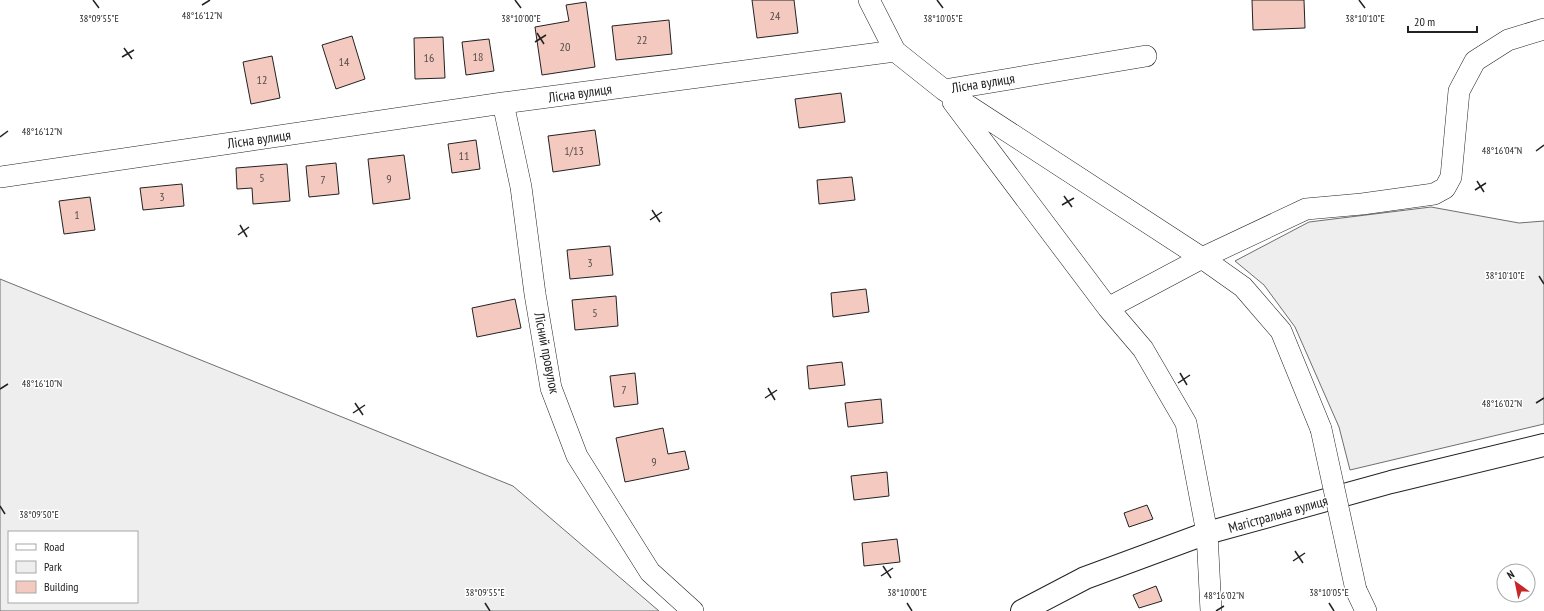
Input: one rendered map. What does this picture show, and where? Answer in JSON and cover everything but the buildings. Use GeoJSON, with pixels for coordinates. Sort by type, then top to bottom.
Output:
{"type":"FeatureCollection","features":[{"type":"Feature","properties":{"kind":"main road","name":"Магістральна вулиця"},"geometry":{"type":"LineString","coordinates":[[1022,611],[1085,578],[1207,533],[1391,482],[1544,445]]}},
{"type":"Feature","properties":{"kind":"street"},"geometry":{"type":"LineString","coordinates":[[869,0],[895,51]]}},
{"type":"Feature","properties":{"kind":"street"},"geometry":{"type":"LineString","coordinates":[[1108,308],[1202,258],[1306,209],[1362,204],[1434,194],[1445,188],[1451,177],[1460,91],[1475,62],[1508,40],[1544,29]]}},
{"type":"Feature","properties":{"kind":"street","name":"Лісна вулиця"},"geometry":{"type":"LineString","coordinates":[[0,177],[503,103],[895,51],[944,90],[1146,56]]}},
{"type":"Feature","properties":{"kind":"street"},"geometry":{"type":"LineString","coordinates":[[944,90],[1202,258],[1243,287],[1281,331],[1321,429],[1356,590],[1366,611]]}},
{"type":"Feature","properties":{"kind":"street"},"geometry":{"type":"LineString","coordinates":[[944,90],[1108,308],[1142,349],[1186,423],[1207,533],[1211,611]]}},
{"type":"Feature","properties":{"kind":"street","name":"Лісний провулок"},"geometry":{"type":"LineString","coordinates":[[503,103],[521,187],[535,294],[551,388],[574,449],[581,463],[650,572],[693,611]]}},
{"type":"Feature","properties":{"kind":"green space"},"geometry":{"type":"Polygon","coordinates":[[[1431,207],[1519,223],[1544,221],[1544,424],[1350,470],[1339,427],[1295,327],[1264,285],[1235,261],[1309,222],[1431,207]]]}},
{"type":"Feature","properties":{"kind":"green space"},"geometry":{"type":"Polygon","coordinates":[[[0,279],[513,486],[659,611],[0,611],[0,279]]]}}]}
